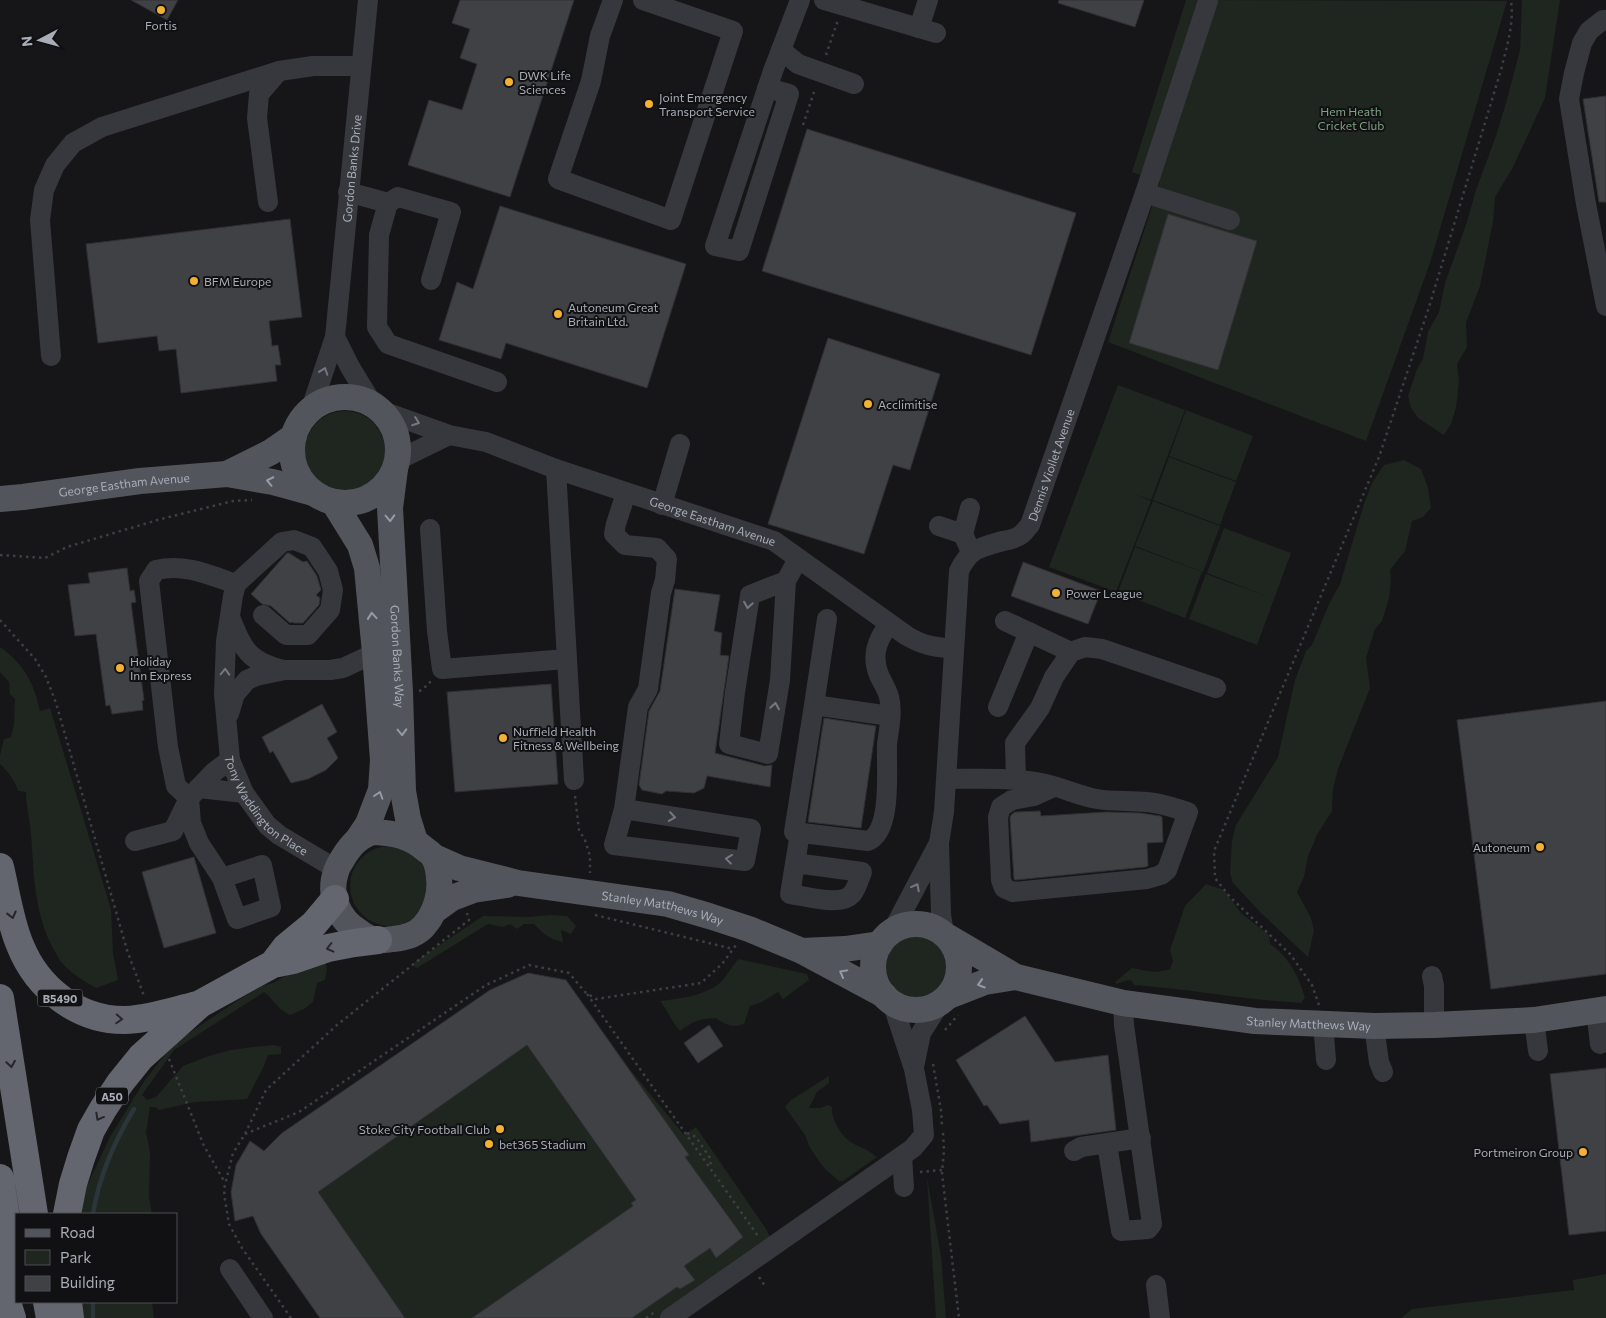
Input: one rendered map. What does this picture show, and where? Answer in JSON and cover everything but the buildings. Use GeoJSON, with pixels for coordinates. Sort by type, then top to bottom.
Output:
{"type":"FeatureCollection","features":[{"type":"Feature","properties":{"kind":"highway","name":"B5490"},"geometry":{"type":"LineString","coordinates":[[0,867],[19,944],[37,976],[63,1001],[78,1010],[110,1019],[124,1020],[145,1018],[200,1004]]}},
{"type":"Feature","properties":{"kind":"highway"},"geometry":{"type":"LineString","coordinates":[[273,964],[286,947],[314,924],[335,899]]}},
{"type":"Feature","properties":{"kind":"highway"},"geometry":{"type":"LineString","coordinates":[[200,1004],[273,964],[293,960],[328,948],[378,940]]}},
{"type":"Feature","properties":{"kind":"highway"},"geometry":{"type":"LineString","coordinates":[[0,998],[34,1213]]}},
{"type":"Feature","properties":{"kind":"highway","name":"A50"},"geometry":{"type":"LineString","coordinates":[[67,1213],[81,1158],[91,1130],[103,1108],[120,1083],[142,1057],[200,1004]]}},
{"type":"Feature","properties":{"kind":"highway"},"geometry":{"type":"LineString","coordinates":[[0,1178],[15,1277]]}},
{"type":"Feature","properties":{"kind":"highway"},"geometry":{"type":"LineString","coordinates":[[0,1280],[12,1318]]}},
{"type":"Feature","properties":{"kind":"highway"},"geometry":{"type":"LineString","coordinates":[[19,1303],[22,1318]]}},
{"type":"Feature","properties":{"kind":"highway"},"geometry":{"type":"LineString","coordinates":[[47,1303],[50,1318]]}},
{"type":"Feature","properties":{"kind":"highway"},"geometry":{"type":"LineString","coordinates":[[68,1303],[70,1318]]}},
{"type":"Feature","properties":{"kind":"main road"},"geometry":{"type":"LineString","coordinates":[[353,397],[376,406],[392,425],[398,442],[397,465],[381,490],[364,501],[349,504],[323,498],[300,480],[293,459],[294,436],[303,418],[312,406],[334,398],[353,397]]}},
{"type":"Feature","properties":{"kind":"main road","name":"George Eastham Avenue"},"geometry":{"type":"LineString","coordinates":[[227,474],[271,452],[294,436]]}},
{"type":"Feature","properties":{"kind":"main road","name":"Gordon Banks Way"},"geometry":{"type":"LineString","coordinates":[[397,465],[390,508],[400,692],[403,791],[408,819],[425,849]]}},
{"type":"Feature","properties":{"kind":"main road","name":"George Eastham Avenue"},"geometry":{"type":"LineString","coordinates":[[8,500],[140,481],[227,474],[273,482],[323,498]]}},
{"type":"Feature","properties":{"kind":"main road","name":"Gordon Banks Way"},"geometry":{"type":"LineString","coordinates":[[323,498],[360,545],[367,568],[383,760],[381,790],[368,824],[358,839]]}},
{"type":"Feature","properties":{"kind":"main road"},"geometry":{"type":"LineString","coordinates":[[374,832],[392,833],[404,836],[425,849],[440,884],[434,911],[421,929],[402,938],[378,940],[363,935],[350,926],[343,918],[337,909],[335,899],[336,869],[347,851],[358,839],[374,832]]}},
{"type":"Feature","properties":{"kind":"main road","name":"Stanley Matthews Way"},"geometry":{"type":"LineString","coordinates":[[425,849],[459,868],[518,883],[668,904],[741,939],[802,950],[845,948],[886,937]]}},
{"type":"Feature","properties":{"kind":"main road","name":"Stanley Matthews Way"},"geometry":{"type":"LineString","coordinates":[[434,911],[452,898],[473,890],[518,883]]}},
{"type":"Feature","properties":{"kind":"main road"},"geometry":{"type":"LineString","coordinates":[[914,923],[932,926],[946,935],[958,954],[960,965],[950,1003],[917,1010],[906,1009],[888,999],[877,985],[874,972],[874,956],[886,937],[903,925],[914,923]]}},
{"type":"Feature","properties":{"kind":"main road","name":"Stanley Matthews Way"},"geometry":{"type":"LineString","coordinates":[[946,935],[1016,977],[1124,1003],[1255,1020],[1374,1026],[1434,1025],[1534,1020],[1601,1010]]}},
{"type":"Feature","properties":{"kind":"main road","name":"Stanley Matthews Way"},"geometry":{"type":"LineString","coordinates":[[802,950],[888,999]]}},
{"type":"Feature","properties":{"kind":"main road","name":"Stanley Matthews Way"},"geometry":{"type":"LineString","coordinates":[[950,1003],[985,982],[1016,977]]}},
{"type":"Feature","properties":{"kind":"street","name":"Gordon Banks Drive"},"geometry":{"type":"LineString","coordinates":[[312,406],[335,337],[368,0]]}},
{"type":"Feature","properties":{"kind":"street"},"geometry":{"type":"LineString","coordinates":[[613,0],[600,36],[591,81],[558,179],[671,220],[733,31],[644,0]]}},
{"type":"Feature","properties":{"kind":"street"},"geometry":{"type":"LineString","coordinates":[[767,88],[789,94],[739,251],[715,246],[767,88],[800,0]]}},
{"type":"Feature","properties":{"kind":"street"},"geometry":{"type":"LineString","coordinates":[[824,0],[928,30],[928,0]]}},
{"type":"Feature","properties":{"kind":"street","name":"Dennis Viollet Avenue"},"geometry":{"type":"LineString","coordinates":[[972,552],[981,546],[1016,537],[1030,525],[1148,185],[1208,1]]}},
{"type":"Feature","properties":{"kind":"street"},"geometry":{"type":"LineString","coordinates":[[1606,20],[1603,20],[1589,31],[1582,43],[1569,99],[1586,204],[1606,306]]}},
{"type":"Feature","properties":{"kind":"street"},"geometry":{"type":"LineString","coordinates":[[781,50],[798,64],[854,84]]}},
{"type":"Feature","properties":{"kind":"street"},"geometry":{"type":"LineString","coordinates":[[51,356],[40,220],[44,190],[56,164],[73,143],[102,127],[279,71],[313,66],[362,66]]}},
{"type":"Feature","properties":{"kind":"street"},"geometry":{"type":"LineString","coordinates":[[268,202],[257,118],[259,94],[279,71]]}},
{"type":"Feature","properties":{"kind":"street"},"geometry":{"type":"LineString","coordinates":[[1148,185],[1230,220]]}},
{"type":"Feature","properties":{"kind":"street"},"geometry":{"type":"LineString","coordinates":[[348,192],[388,203]]}},
{"type":"Feature","properties":{"kind":"street"},"geometry":{"type":"LineString","coordinates":[[431,280],[451,212],[398,197],[388,203],[379,235],[377,327],[388,344],[497,382]]}},
{"type":"Feature","properties":{"kind":"street"},"geometry":{"type":"LineString","coordinates":[[335,337],[350,367],[376,406]]}},
{"type":"Feature","properties":{"kind":"street","name":"George Eastham Avenue"},"geometry":{"type":"LineString","coordinates":[[376,406],[449,435],[486,442],[556,469],[774,541],[889,624],[920,644],[930,647],[954,649]]}},
{"type":"Feature","properties":{"kind":"street"},"geometry":{"type":"LineString","coordinates":[[397,465],[449,435]]}},
{"type":"Feature","properties":{"kind":"street"},"geometry":{"type":"LineString","coordinates":[[662,505],[680,444]]}},
{"type":"Feature","properties":{"kind":"street"},"geometry":{"type":"LineString","coordinates":[[556,469],[574,780]]}},
{"type":"Feature","properties":{"kind":"street"},"geometry":{"type":"LineString","coordinates":[[624,809],[751,829],[745,861],[614,845],[624,809],[638,707],[648,689],[667,559],[657,548],[625,545],[614,534],[626,493]]}},
{"type":"Feature","properties":{"kind":"street"},"geometry":{"type":"LineString","coordinates":[[962,534],[970,508]]}},
{"type":"Feature","properties":{"kind":"street"},"geometry":{"type":"LineString","coordinates":[[940,526],[962,534],[972,552],[964,561],[959,571],[944,812],[939,843],[941,915],[946,935]]}},
{"type":"Feature","properties":{"kind":"street"},"geometry":{"type":"LineString","coordinates":[[430,530],[437,631],[442,669],[566,659]]}},
{"type":"Feature","properties":{"kind":"street"},"geometry":{"type":"LineString","coordinates":[[244,793],[194,793],[176,786],[168,747],[149,581],[156,570],[169,567],[190,568],[236,584],[282,542],[294,540],[312,547],[328,571],[333,590],[330,610],[308,635],[286,634],[263,615]]}},
{"type":"Feature","properties":{"kind":"street"},"geometry":{"type":"LineString","coordinates":[[786,581],[750,596],[729,744],[768,754],[780,680],[786,581],[798,558]]}},
{"type":"Feature","properties":{"kind":"street","name":"Tony Waddington Place"},"geometry":{"type":"LineString","coordinates":[[236,584],[226,640],[224,694],[230,760],[244,793],[267,825],[336,869]]}},
{"type":"Feature","properties":{"kind":"street"},"geometry":{"type":"LineString","coordinates":[[230,617],[246,652],[270,667],[285,670]]}},
{"type":"Feature","properties":{"kind":"street"},"geometry":{"type":"LineString","coordinates":[[827,619],[794,832],[868,841],[878,834],[882,827],[886,805],[890,716],[889,696],[878,674],[875,657],[877,643],[889,624]]}},
{"type":"Feature","properties":{"kind":"street"},"geometry":{"type":"LineString","coordinates":[[1006,620],[1071,652]]}},
{"type":"Feature","properties":{"kind":"street"},"geometry":{"type":"LineString","coordinates":[[998,707],[1029,632]]}},
{"type":"Feature","properties":{"kind":"street"},"geometry":{"type":"LineString","coordinates":[[1016,780],[1015,743],[1040,708],[1054,677],[1071,652],[1085,647],[1102,649],[1216,688]]}},
{"type":"Feature","properties":{"kind":"street","name":"Tony Waddington Place"},"geometry":{"type":"LineString","coordinates":[[227,721],[235,694],[247,680],[256,676],[285,670],[325,679],[375,653]]}},
{"type":"Feature","properties":{"kind":"street"},"geometry":{"type":"LineString","coordinates":[[814,705],[890,716]]}},
{"type":"Feature","properties":{"kind":"street"},"geometry":{"type":"LineString","coordinates":[[135,841],[173,831],[194,793],[214,772],[230,760]]}},
{"type":"Feature","properties":{"kind":"street"},"geometry":{"type":"LineString","coordinates":[[946,779],[1016,780],[1054,786],[1098,799],[1148,802],[1188,812],[1167,870],[1148,879],[1013,892],[1004,888],[1001,880],[998,817],[1001,807],[1012,800],[1034,796],[1054,786]]}},
{"type":"Feature","properties":{"kind":"street"},"geometry":{"type":"LineString","coordinates":[[194,793],[192,823],[199,843],[222,878]]}},
{"type":"Feature","properties":{"kind":"street"},"geometry":{"type":"LineString","coordinates":[[795,863],[800,833]]}},
{"type":"Feature","properties":{"kind":"street"},"geometry":{"type":"LineString","coordinates":[[886,937],[939,843]]}},
{"type":"Feature","properties":{"kind":"street"},"geometry":{"type":"LineString","coordinates":[[1432,976],[1434,986],[1434,1025]]}},
{"type":"Feature","properties":{"kind":"street"},"geometry":{"type":"LineString","coordinates":[[674,1314],[903,1172],[913,1148],[924,1134],[922,1110],[914,1069],[888,999]]}},
{"type":"Feature","properties":{"kind":"street"},"geometry":{"type":"LineString","coordinates":[[914,1069],[921,1033],[950,1003]]}},
{"type":"Feature","properties":{"kind":"street"},"geometry":{"type":"LineString","coordinates":[[1106,1144],[1121,1231],[1148,1229],[1152,1224],[1124,1025],[1124,1003]]}},
{"type":"Feature","properties":{"kind":"street"},"geometry":{"type":"LineString","coordinates":[[1600,1044],[1601,1010]]}},
{"type":"Feature","properties":{"kind":"street"},"geometry":{"type":"LineString","coordinates":[[1534,1020],[1538,1051]]}},
{"type":"Feature","properties":{"kind":"street"},"geometry":{"type":"LineString","coordinates":[[1323,1023],[1326,1060]]}},
{"type":"Feature","properties":{"kind":"street"},"geometry":{"type":"LineString","coordinates":[[1374,1026],[1379,1062],[1383,1072]]}},
{"type":"Feature","properties":{"kind":"street"},"geometry":{"type":"LineString","coordinates":[[1074,1151],[1081,1146],[1141,1138]]}},
{"type":"Feature","properties":{"kind":"street"},"geometry":{"type":"LineString","coordinates":[[230,1269],[263,1318]]}},
{"type":"Feature","properties":{"kind":"street"},"geometry":{"type":"LineString","coordinates":[[1156,1285],[1160,1318]]}},
{"type":"Feature","properties":{"kind":"path"},"geometry":{"type":"LineString","coordinates":[[1323,1023],[1312,985],[1302,969],[1290,954],[1230,897],[1215,878],[1214,851],[1380,457],[1429,307],[1501,70],[1511,33],[1511,0]]}},
{"type":"Feature","properties":{"kind":"path"},"geometry":{"type":"LineString","coordinates":[[0,555],[45,558],[67,547],[161,519],[232,501],[256,500]]}},
{"type":"Feature","properties":{"kind":"path"},"geometry":{"type":"LineString","coordinates":[[0,620],[35,659],[46,677],[56,703],[127,950],[144,996]]}},
{"type":"Feature","properties":{"kind":"path"},"geometry":{"type":"LineString","coordinates":[[400,692],[422,690],[442,669]]}},
{"type":"Feature","properties":{"kind":"path"},"geometry":{"type":"LineString","coordinates":[[574,780],[579,830],[585,840],[590,856],[588,908],[596,916],[741,939],[722,964],[701,983],[596,999],[585,992]]}},
{"type":"Feature","properties":{"kind":"path"},"geometry":{"type":"LineString","coordinates":[[245,1134],[299,1112],[486,985],[529,965],[569,973],[585,992],[760,1238]]}},
{"type":"Feature","properties":{"kind":"path"},"geometry":{"type":"LineString","coordinates":[[944,1031],[950,1003]]}},
{"type":"Feature","properties":{"kind":"path"},"geometry":{"type":"LineString","coordinates":[[292,1318],[235,1237],[227,1214],[225,1182],[233,1153],[245,1134],[266,1090],[337,1025]]}},
{"type":"Feature","properties":{"kind":"path"},"geometry":{"type":"LineString","coordinates":[[168,1057],[204,1146],[225,1182]]}},
{"type":"Feature","properties":{"kind":"path"},"geometry":{"type":"LineString","coordinates":[[932,1060],[941,1110],[944,1150],[942,1170],[959,1318]]}},
{"type":"Feature","properties":{"kind":"path"},"geometry":{"type":"LineString","coordinates":[[686,1133],[696,1137],[710,1158],[711,1169]]}},
{"type":"Feature","properties":{"kind":"path"},"geometry":{"type":"LineString","coordinates":[[903,1172],[942,1170]]}},
{"type":"Feature","properties":{"kind":"path"},"geometry":{"type":"LineString","coordinates":[[646,1318],[674,1314]]}},
{"type":"Feature","properties":{"kind":"green space","name":"Hem Heath Cricket Club"},"geometry":{"type":"Polygon","coordinates":[[[1186,0],[1507,1],[1430,263],[1366,441],[1108,342],[1160,182],[1132,172],[1186,0]]]}},
{"type":"Feature","properties":{"kind":"green space"},"geometry":{"type":"Polygon","coordinates":[[[1522,0],[1560,0],[1545,98],[1513,167],[1495,197],[1493,222],[1480,286],[1466,323],[1467,347],[1457,364],[1459,381],[1456,408],[1451,424],[1444,435],[1418,418],[1411,408],[1408,396],[1417,369],[1423,359],[1428,332],[1439,312],[1445,283],[1506,103],[1520,50],[1522,0]]]}},
{"type":"Feature","properties":{"kind":"green space"},"geometry":{"type":"Polygon","coordinates":[[[1118,385],[1185,410],[1151,500],[1134,494],[1151,501],[1116,592],[1049,567],[1118,385]]]}},
{"type":"Feature","properties":{"kind":"green space"},"geometry":{"type":"Polygon","coordinates":[[[1186,410],[1253,436],[1236,481],[1169,456],[1186,410]]]}},
{"type":"Feature","properties":{"kind":"green space"},"geometry":{"type":"Polygon","coordinates":[[[345,411],[360,414],[373,423],[382,436],[385,451],[382,466],[373,479],[360,488],[345,491],[330,488],[317,479],[308,466],[305,451],[308,436],[317,423],[330,414],[345,411]]]}},
{"type":"Feature","properties":{"kind":"green space"},"geometry":{"type":"Polygon","coordinates":[[[1169,457],[1236,482],[1220,525],[1153,500],[1169,457]]]}},
{"type":"Feature","properties":{"kind":"green space"},"geometry":{"type":"Polygon","coordinates":[[[1404,460],[1421,469],[1428,488],[1431,508],[1423,517],[1412,521],[1405,551],[1390,570],[1389,598],[1382,621],[1375,629],[1366,658],[1370,688],[1338,769],[1333,789],[1332,811],[1318,833],[1308,856],[1304,877],[1297,892],[1311,918],[1314,930],[1308,957],[1261,913],[1233,883],[1230,873],[1232,840],[1236,825],[1278,757],[1295,680],[1306,651],[1312,645],[1329,604],[1340,584],[1372,483],[1384,465],[1404,460]]]}},
{"type":"Feature","properties":{"kind":"green space"},"geometry":{"type":"Polygon","coordinates":[[[1153,501],[1220,526],[1203,572],[1135,546],[1153,501]]]}},
{"type":"Feature","properties":{"kind":"green space"},"geometry":{"type":"Polygon","coordinates":[[[1224,528],[1291,553],[1274,599],[1207,573],[1224,528]]]}},
{"type":"Feature","properties":{"kind":"green space"},"geometry":{"type":"Polygon","coordinates":[[[1135,547],[1202,572],[1185,618],[1118,592],[1135,547]]]}},
{"type":"Feature","properties":{"kind":"green space"},"geometry":{"type":"Polygon","coordinates":[[[1206,574],[1274,599],[1257,645],[1189,619],[1206,574]]]}},
{"type":"Feature","properties":{"kind":"green space"},"geometry":{"type":"Polygon","coordinates":[[[0,647],[16,660],[27,675],[35,692],[40,711],[50,708],[111,909],[113,953],[118,980],[96,988],[74,974],[61,962],[42,922],[34,879],[26,792],[18,791],[11,776],[0,764],[4,739],[11,737],[14,724],[15,699],[10,694],[9,682],[0,672],[0,647]]]}},
{"type":"Feature","properties":{"kind":"green space"},"geometry":{"type":"Polygon","coordinates":[[[390,846],[405,849],[418,858],[427,871],[430,886],[427,901],[418,914],[405,923],[390,926],[375,923],[362,914],[353,901],[350,886],[353,871],[362,858],[375,849],[390,846]]]}},
{"type":"Feature","properties":{"kind":"green space"},"geometry":{"type":"Polygon","coordinates":[[[1206,884],[1224,890],[1241,913],[1269,935],[1270,944],[1288,961],[1300,982],[1305,998],[1301,1003],[1134,985],[1132,981],[1128,980],[1116,984],[1115,982],[1132,968],[1156,972],[1170,969],[1173,961],[1170,950],[1185,906],[1206,884]]]}},
{"type":"Feature","properties":{"kind":"green space"},"geometry":{"type":"Polygon","coordinates":[[[483,916],[529,917],[567,916],[576,926],[571,934],[561,930],[563,942],[547,936],[534,924],[524,924],[517,929],[510,924],[503,927],[488,924],[417,968],[415,967],[416,961],[483,916]]]}},
{"type":"Feature","properties":{"kind":"green space"},"geometry":{"type":"Polygon","coordinates":[[[915,932],[928,935],[939,942],[946,953],[949,966],[946,979],[939,990],[928,997],[915,1000],[902,997],[891,990],[884,979],[881,966],[884,953],[891,942],[902,935],[915,932]]]}},
{"type":"Feature","properties":{"kind":"green space"},"geometry":{"type":"Polygon","coordinates":[[[738,959],[807,974],[809,980],[783,999],[778,992],[762,1002],[750,1006],[744,1024],[733,1026],[716,1018],[710,1018],[696,1021],[680,1031],[660,1001],[692,996],[708,990],[721,982],[738,959]]]}},
{"type":"Feature","properties":{"kind":"green space"},"geometry":{"type":"Polygon","coordinates":[[[325,961],[327,969],[325,980],[317,983],[313,1002],[304,1009],[290,1015],[282,1010],[264,992],[174,1050],[142,1095],[147,1100],[156,1097],[183,1066],[209,1056],[253,1047],[274,1045],[281,1047],[281,1054],[268,1055],[247,1099],[195,1102],[159,1110],[155,1107],[150,1107],[146,1132],[150,1152],[149,1196],[152,1213],[81,1213],[84,1192],[110,1137],[145,1080],[167,1052],[177,1041],[240,999],[262,986],[273,983],[287,975],[325,961]]]}},
{"type":"Feature","properties":{"kind":"green space","name":"bet365 Stadium"},"geometry":{"type":"Polygon","coordinates":[[[528,973],[566,980],[632,1072],[684,1135],[696,1127],[766,1229],[769,1241],[663,1318],[320,1318],[253,1216],[235,1221],[236,1165],[250,1141],[264,1151],[281,1134],[490,990],[528,973]]]}},
{"type":"Feature","properties":{"kind":"green space"},"geometry":{"type":"Polygon","coordinates":[[[829,1076],[829,1083],[817,1092],[809,1108],[820,1108],[828,1105],[832,1107],[832,1115],[841,1133],[850,1142],[877,1157],[843,1181],[839,1181],[824,1168],[810,1148],[805,1135],[785,1107],[791,1100],[829,1076]]]}},
{"type":"Feature","properties":{"kind":"green space"},"geometry":{"type":"Polygon","coordinates":[[[927,1178],[941,1256],[946,1318],[936,1318],[927,1178]]]}},
{"type":"Feature","properties":{"kind":"green space"},"geometry":{"type":"Polygon","coordinates":[[[1606,1274],[1606,1318],[1401,1318],[1412,1309],[1574,1290],[1573,1280],[1606,1274]]]}},
{"type":"Feature","properties":{"kind":"green space"},"geometry":{"type":"Polygon","coordinates":[[[79,1303],[152,1303],[154,1318],[80,1318],[79,1303]]]}},
{"type":"Feature","properties":{"kind":"waterway"},"geometry":{"type":"LineString","coordinates":[[93,1213],[99,1186],[108,1160],[134,1109]]}},
{"type":"Feature","properties":{"kind":"waterway"},"geometry":{"type":"LineString","coordinates":[[93,1303],[93,1318]]}},
{"type":"Feature","properties":{"kind":"place","name":"Fortis"},"geometry":{"type":"Point","coordinates":[161,10]}},
{"type":"Feature","properties":{"kind":"place","name":"DWK Life Sciences"},"geometry":{"type":"Point","coordinates":[509,82]}},
{"type":"Feature","properties":{"kind":"place","name":"Joint Emergency Transport Service"},"geometry":{"type":"Point","coordinates":[649,104]}},
{"type":"Feature","properties":{"kind":"place","name":"BFM Europe"},"geometry":{"type":"Point","coordinates":[194,281]}},
{"type":"Feature","properties":{"kind":"place","name":"Autoneum Great Britain Ltd."},"geometry":{"type":"Point","coordinates":[558,314]}},
{"type":"Feature","properties":{"kind":"place","name":"Acclimitise"},"geometry":{"type":"Point","coordinates":[868,404]}},
{"type":"Feature","properties":{"kind":"place","name":"Power League"},"geometry":{"type":"Point","coordinates":[1056,593]}},
{"type":"Feature","properties":{"kind":"place","name":"Holiday Inn Express"},"geometry":{"type":"Point","coordinates":[120,668]}},
{"type":"Feature","properties":{"kind":"place","name":"Nuffield Health Fitness & Wellbeing"},"geometry":{"type":"Point","coordinates":[503,738]}},
{"type":"Feature","properties":{"kind":"place","name":"Autoneum"},"geometry":{"type":"Point","coordinates":[1540,847]}},
{"type":"Feature","properties":{"kind":"place","name":"Stoke City Football Club"},"geometry":{"type":"Point","coordinates":[500,1129]}},
{"type":"Feature","properties":{"kind":"place","name":"bet365 Stadium"},"geometry":{"type":"Point","coordinates":[489,1144]}},
{"type":"Feature","properties":{"kind":"place","name":"Portmeiron Group"},"geometry":{"type":"Point","coordinates":[1583,1152]}}]}
